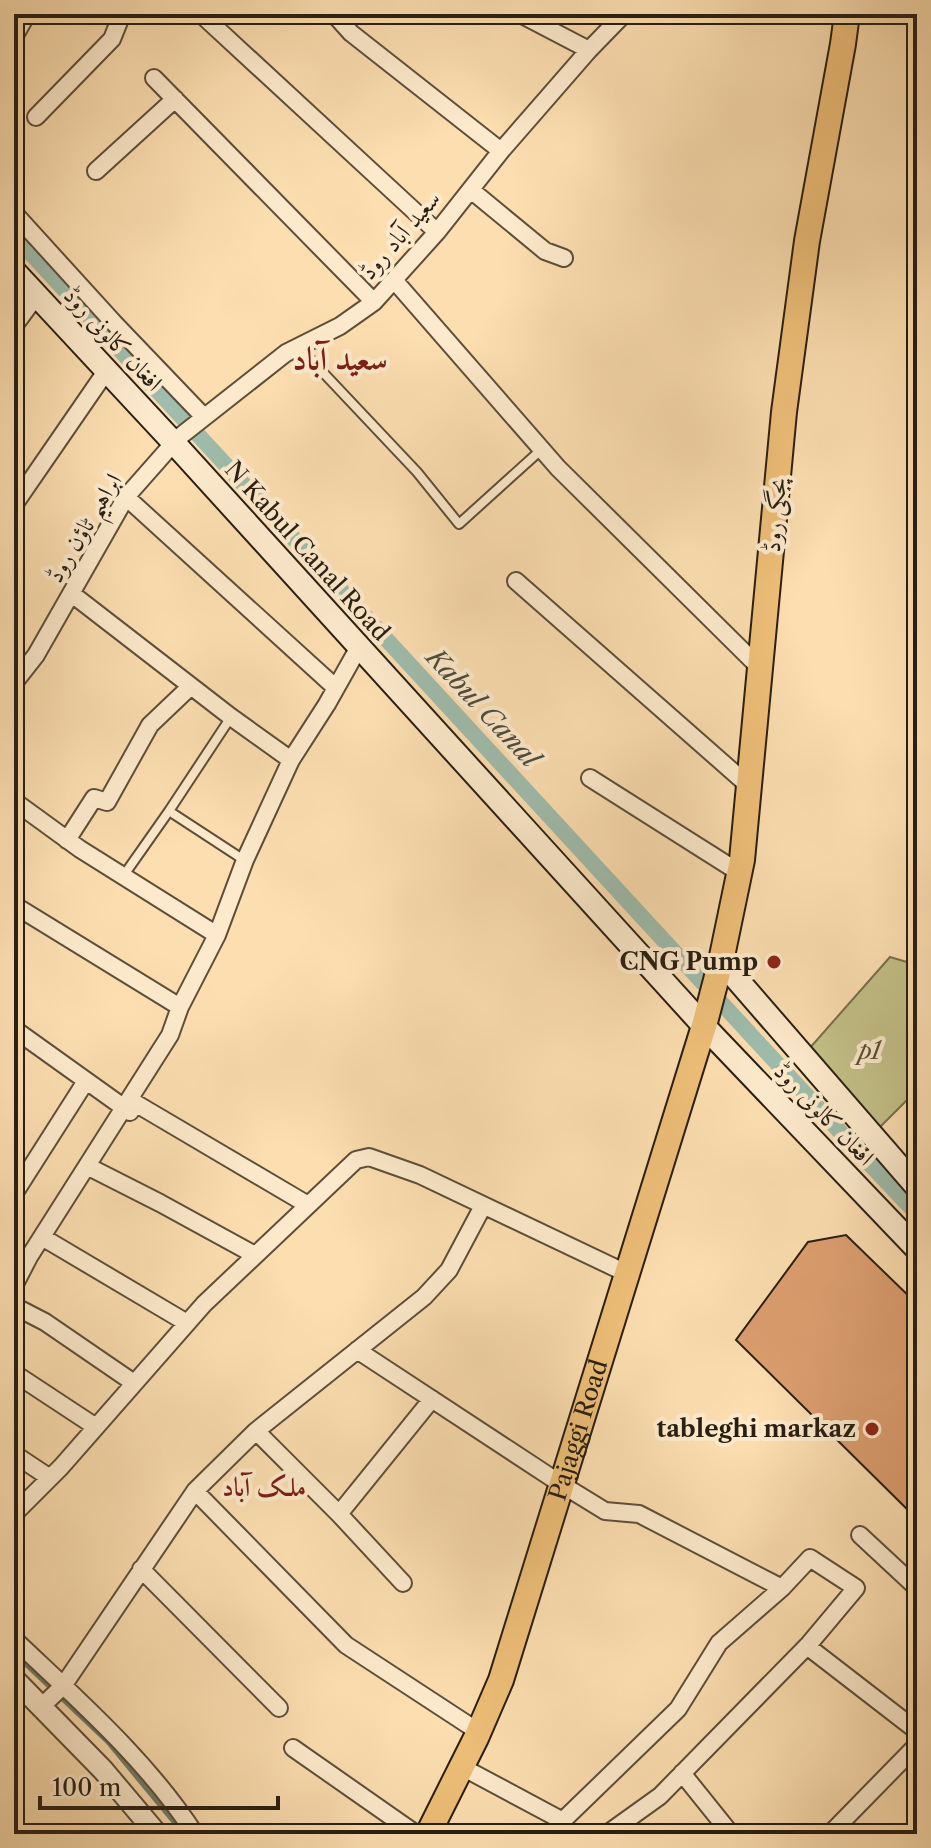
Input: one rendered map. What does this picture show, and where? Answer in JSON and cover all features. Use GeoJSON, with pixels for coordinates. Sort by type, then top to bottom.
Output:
{"type":"FeatureCollection","features":[{"type":"Feature","properties":{"kind":"main road","name":"پجگی روڈ"},"geometry":{"type":"LineString","coordinates":[[702,1020],[719,969],[740,873],[784,412],[804,256],[847,14]]}},
{"type":"Feature","properties":{"kind":"main road","name":"افغان کالونی روڈ"},"geometry":{"type":"LineString","coordinates":[[14,271],[176,441]]}},
{"type":"Feature","properties":{"kind":"main road","name":"N Kabul Canal Road"},"geometry":{"type":"LineString","coordinates":[[176,441],[359,647],[702,1020]]}},
{"type":"Feature","properties":{"kind":"main road"},"geometry":{"type":"LineString","coordinates":[[719,969],[917,1187]]}},
{"type":"Feature","properties":{"kind":"main road","name":"افغان کالونی روڈ"},"geometry":{"type":"LineString","coordinates":[[702,1020],[911,1233]]}},
{"type":"Feature","properties":{"kind":"main road","name":"Pajaggi Road"},"geometry":{"type":"LineString","coordinates":[[428,1834],[501,1680],[702,1020]]}},
{"type":"Feature","properties":{"kind":"street"},"geometry":{"type":"LineString","coordinates":[[14,37],[27,14]]}},
{"type":"Feature","properties":{"kind":"street"},"geometry":{"type":"LineString","coordinates":[[36,117],[112,39],[122,14]]}},
{"type":"Feature","properties":{"kind":"street"},"geometry":{"type":"LineString","coordinates":[[201,14],[437,232]]}},
{"type":"Feature","properties":{"kind":"street"},"geometry":{"type":"LineString","coordinates":[[334,14],[351,33],[501,151]]}},
{"type":"Feature","properties":{"kind":"street"},"geometry":{"type":"LineString","coordinates":[[520,14],[589,50]]}},
{"type":"Feature","properties":{"kind":"street","name":"سعید آباد روڈ"},"geometry":{"type":"LineString","coordinates":[[176,441],[286,353],[340,326],[374,302],[437,232],[501,151],[624,14]]}},
{"type":"Feature","properties":{"kind":"street"},"geometry":{"type":"LineString","coordinates":[[154,78],[374,302]]}},
{"type":"Feature","properties":{"kind":"street"},"geometry":{"type":"LineString","coordinates":[[96,171],[175,99]]}},
{"type":"Feature","properties":{"kind":"street"},"geometry":{"type":"LineString","coordinates":[[471,190],[545,251],[564,258]]}},
{"type":"Feature","properties":{"kind":"street"},"geometry":{"type":"LineString","coordinates":[[14,213],[204,417]]}},
{"type":"Feature","properties":{"kind":"street"},"geometry":{"type":"LineString","coordinates":[[394,280],[558,468],[760,668]]}},
{"type":"Feature","properties":{"kind":"street"},"geometry":{"type":"LineString","coordinates":[[14,326],[37,295]]}},
{"type":"Feature","properties":{"kind":"street"},"geometry":{"type":"LineString","coordinates":[[14,505],[107,370]]}},
{"type":"Feature","properties":{"kind":"street","name":"ابراہیم ٹاؤن روڈ"},"geometry":{"type":"LineString","coordinates":[[14,683],[36,655],[126,497],[176,441]]}},
{"type":"Feature","properties":{"kind":"street"},"geometry":{"type":"LineString","coordinates":[[126,497],[336,688]]}},
{"type":"Feature","properties":{"kind":"street"},"geometry":{"type":"LineString","coordinates":[[516,581],[749,786]]}},
{"type":"Feature","properties":{"kind":"street"},"geometry":{"type":"LineString","coordinates":[[72,594],[291,760]]}},
{"type":"Feature","properties":{"kind":"street"},"geometry":{"type":"LineString","coordinates":[[14,1286],[29,1257],[170,1035],[180,1007],[217,935],[245,860],[291,760],[359,647]]}},
{"type":"Feature","properties":{"kind":"street"},"geometry":{"type":"LineString","coordinates":[[67,840],[94,798],[107,802],[150,725],[191,686]]}},
{"type":"Feature","properties":{"kind":"street"},"geometry":{"type":"LineString","coordinates":[[590,778],[740,873]]}},
{"type":"Feature","properties":{"kind":"street"},"geometry":{"type":"LineString","coordinates":[[14,801],[67,840],[217,935]]}},
{"type":"Feature","properties":{"kind":"street"},"geometry":{"type":"LineString","coordinates":[[14,905],[180,1007]]}},
{"type":"Feature","properties":{"kind":"street"},"geometry":{"type":"LineString","coordinates":[[14,1029],[130,1112],[135,1103],[308,1205]]}},
{"type":"Feature","properties":{"kind":"street"},"geometry":{"type":"LineString","coordinates":[[14,1194],[86,1081]]}},
{"type":"Feature","properties":{"kind":"street"},"geometry":{"type":"LineString","coordinates":[[14,1514],[50,1478],[204,1304],[356,1160],[369,1157],[420,1175],[626,1273]]}},
{"type":"Feature","properties":{"kind":"street"},"geometry":{"type":"LineString","coordinates":[[87,1166],[255,1255]]}},
{"type":"Feature","properties":{"kind":"street"},"geometry":{"type":"LineString","coordinates":[[44,1704],[61,1688],[195,1491],[256,1431],[424,1297],[449,1270],[483,1206]]}},
{"type":"Feature","properties":{"kind":"street"},"geometry":{"type":"LineString","coordinates":[[42,1237],[187,1323]]}},
{"type":"Feature","properties":{"kind":"street"},"geometry":{"type":"LineString","coordinates":[[14,1306],[45,1322],[134,1383]]}},
{"type":"Feature","properties":{"kind":"street"},"geometry":{"type":"LineString","coordinates":[[357,1350],[605,1511],[639,1514],[782,1588]]}},
{"type":"Feature","properties":{"kind":"street"},"geometry":{"type":"LineString","coordinates":[[14,1373],[96,1427]]}},
{"type":"Feature","properties":{"kind":"street"},"geometry":{"type":"LineString","coordinates":[[339,1514],[432,1399]]}},
{"type":"Feature","properties":{"kind":"street"},"geometry":{"type":"LineString","coordinates":[[256,1431],[403,1583]]}},
{"type":"Feature","properties":{"kind":"street"},"geometry":{"type":"LineString","coordinates":[[14,1454],[50,1478]]}},
{"type":"Feature","properties":{"kind":"street"},"geometry":{"type":"LineString","coordinates":[[195,1491],[346,1645],[479,1732]]}},
{"type":"Feature","properties":{"kind":"street"},"geometry":{"type":"LineString","coordinates":[[860,1535],[917,1588]]}},
{"type":"Feature","properties":{"kind":"street"},"geometry":{"type":"LineString","coordinates":[[549,1834],[678,1709],[719,1643],[782,1588],[810,1558],[856,1588],[807,1646],[660,1796],[607,1834]]}},
{"type":"Feature","properties":{"kind":"street"},"geometry":{"type":"LineString","coordinates":[[141,1569],[279,1708]]}},
{"type":"Feature","properties":{"kind":"street"},"geometry":{"type":"LineString","coordinates":[[14,1639],[130,1752],[195,1834]]}},
{"type":"Feature","properties":{"kind":"street"},"geometry":{"type":"LineString","coordinates":[[807,1646],[917,1731]]}},
{"type":"Feature","properties":{"kind":"street"},"geometry":{"type":"LineString","coordinates":[[14,1679],[44,1704],[157,1834]]}},
{"type":"Feature","properties":{"kind":"street"},"geometry":{"type":"LineString","coordinates":[[830,1834],[917,1745]]}},
{"type":"Feature","properties":{"kind":"street"},"geometry":{"type":"LineString","coordinates":[[293,1748],[416,1834]]}},
{"type":"Feature","properties":{"kind":"street"},"geometry":{"type":"LineString","coordinates":[[462,1767],[563,1821]]}},
{"type":"Feature","properties":{"kind":"street"},"geometry":{"type":"LineString","coordinates":[[682,1773],[731,1834]]}},
{"type":"Feature","properties":{"kind":"lane"},"geometry":{"type":"LineString","coordinates":[[299,347],[417,472],[459,524],[542,449]]}},
{"type":"Feature","properties":{"kind":"lane"},"geometry":{"type":"LineString","coordinates":[[123,876],[231,717]]}},
{"type":"Feature","properties":{"kind":"lane"},"geometry":{"type":"LineString","coordinates":[[169,811],[245,860]]}},
{"type":"Feature","properties":{"kind":"green space","name":"p1"},"geometry":{"type":"Polygon","coordinates":[[[890,957],[917,965],[917,1090],[878,1129],[808,1050],[890,957]]]}},
{"type":"Feature","properties":{"kind":"building"},"geometry":{"type":"Polygon","coordinates":[[[872,14],[917,14],[917,21],[870,24],[872,14]]]}},
{"type":"Feature","properties":{"kind":"building","name":"tableghi markaz"},"geometry":{"type":"Polygon","coordinates":[[[846,1235],[917,1304],[917,1519],[736,1340],[808,1242],[846,1235]]]}},
{"type":"Feature","properties":{"kind":"waterway","name":"Kabul Canal"},"geometry":{"type":"LineString","coordinates":[[14,235],[917,1214]]}},
{"type":"Feature","properties":{"kind":"waterway"},"geometry":{"type":"LineString","coordinates":[[14,1653],[108,1742],[184,1834]]}},
{"type":"Feature","properties":{"kind":"place","name":"CNG Pump"},"geometry":{"type":"Point","coordinates":[774,962]}},
{"type":"Feature","properties":{"kind":"place","name":"tableghi markaz"},"geometry":{"type":"Point","coordinates":[872,1429]}},
{"type":"Feature","properties":{"kind":"district","name":"سعید آباد"},"geometry":{"type":"Point","coordinates":[340,359]}},
{"type":"Feature","properties":{"kind":"district","name":"ملک آباد"},"geometry":{"type":"Point","coordinates":[264,1487]}}]}
